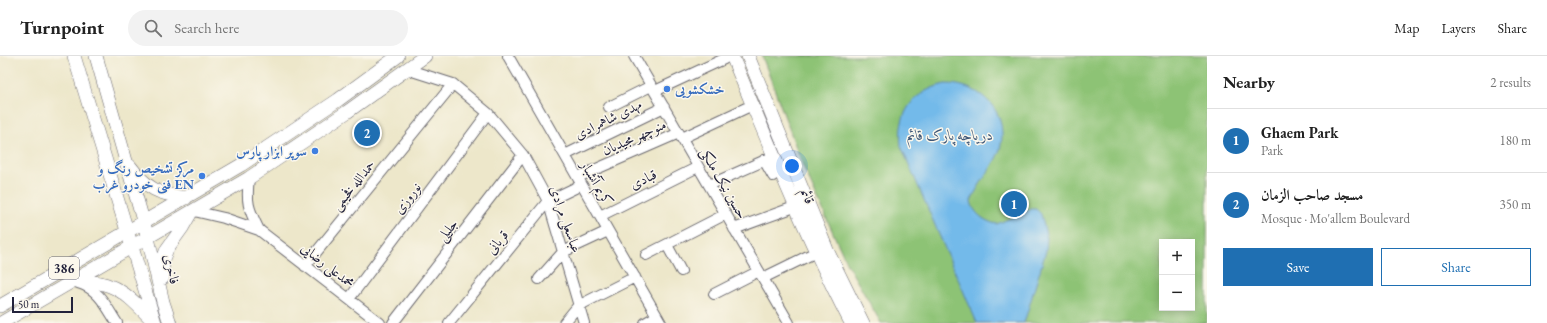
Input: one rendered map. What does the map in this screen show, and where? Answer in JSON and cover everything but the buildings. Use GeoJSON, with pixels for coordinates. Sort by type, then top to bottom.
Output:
{"type":"FeatureCollection","features":[{"type":"Feature","properties":{"kind":"main road"},"geometry":{"type":"LineString","coordinates":[[74,56],[155,323]]}},
{"type":"Feature","properties":{"kind":"main road","name":"فاخری"},"geometry":{"type":"LineString","coordinates":[[96,56],[144,222],[163,302],[170,323]]}},
{"type":"Feature","properties":{"kind":"main road","name":"386"},"geometry":{"type":"LineString","coordinates":[[0,306],[241,165],[338,100],[398,56]]}},
{"type":"Feature","properties":{"kind":"main road","name":"386"},"geometry":{"type":"LineString","coordinates":[[1,323],[249,178],[347,112],[425,56]]}},
{"type":"Feature","properties":{"kind":"main road","name":"قائم"},"geometry":{"type":"LineString","coordinates":[[748,56],[827,250],[863,323]]}},
{"type":"Feature","properties":{"kind":"main road","name":"قائم"},"geometry":{"type":"LineString","coordinates":[[728,57],[828,279],[851,323]]}},
{"type":"Feature","properties":{"kind":"main road"},"geometry":{"type":"LineString","coordinates":[[125,160],[140,179],[152,189],[169,196],[186,198]]}},
{"type":"Feature","properties":{"kind":"main road"},"geometry":{"type":"LineString","coordinates":[[163,302],[163,259],[167,248],[192,212]]}},
{"type":"Feature","properties":{"kind":"main road"},"geometry":{"type":"LineString","coordinates":[[74,280],[110,286],[120,291],[131,299],[155,323]]}},
{"type":"Feature","properties":{"kind":"street","name":"کریم آتشبار"},"geometry":{"type":"LineString","coordinates":[[508,56],[659,319]]}},
{"type":"Feature","properties":{"kind":"street","name":"حسین نیک ملکی"},"geometry":{"type":"LineString","coordinates":[[634,56],[789,323]]}},
{"type":"Feature","properties":{"kind":"street"},"geometry":{"type":"LineString","coordinates":[[609,107],[728,57]]}},
{"type":"Feature","properties":{"kind":"street","name":"عباسعلی مرادی"},"geometry":{"type":"LineString","coordinates":[[406,69],[453,84],[488,113],[523,154],[548,202],[584,323]]}},
{"type":"Feature","properties":{"kind":"street","name":"حمدالله فخیمی"},"geometry":{"type":"LineString","coordinates":[[305,266],[453,84]]}},
{"type":"Feature","properties":{"kind":"street","name":"مهدی شاهمرادی"},"geometry":{"type":"LineString","coordinates":[[565,155],[664,107]]}},
{"type":"Feature","properties":{"kind":"street","name":"منوچهر مجیدیان"},"geometry":{"type":"LineString","coordinates":[[578,178],[746,108]]}},
{"type":"Feature","properties":{"kind":"street","name":"نوروزی"},"geometry":{"type":"LineString","coordinates":[[349,299],[488,113]]}},
{"type":"Feature","properties":{"kind":"street","name":"جلیلی"},"geometry":{"type":"LineString","coordinates":[[393,323],[523,154]]}},
{"type":"Feature","properties":{"kind":"street"},"geometry":{"type":"LineString","coordinates":[[709,185],[767,159],[773,176]]}},
{"type":"Feature","properties":{"kind":"street","name":"قبادی"},"geometry":{"type":"LineString","coordinates":[[600,216],[698,167]]}},
{"type":"Feature","properties":{"kind":"street"},"geometry":{"type":"LineString","coordinates":[[249,178],[247,193],[249,210],[259,230]]}},
{"type":"Feature","properties":{"kind":"street","name":"قربانی"},"geometry":{"type":"LineString","coordinates":[[449,323],[548,202],[575,188]]}},
{"type":"Feature","properties":{"kind":"street"},"geometry":{"type":"LineString","coordinates":[[734,229],[788,209]]}},
{"type":"Feature","properties":{"kind":"street"},"geometry":{"type":"LineString","coordinates":[[192,212],[224,218],[259,230]]}},
{"type":"Feature","properties":{"kind":"street"},"geometry":{"type":"LineString","coordinates":[[646,256],[726,214]]}},
{"type":"Feature","properties":{"kind":"street","name":"محمدعلی رضایی"},"geometry":{"type":"LineString","coordinates":[[259,230],[380,323]]}},
{"type":"Feature","properties":{"kind":"street"},"geometry":{"type":"LineString","coordinates":[[539,279],[563,252],[608,231]]}},
{"type":"Feature","properties":{"kind":"street"},"geometry":{"type":"LineString","coordinates":[[667,244],[682,271]]}},
{"type":"Feature","properties":{"kind":"street"},"geometry":{"type":"LineString","coordinates":[[714,294],[810,255]]}},
{"type":"Feature","properties":{"kind":"street"},"geometry":{"type":"LineString","coordinates":[[564,323],[578,306],[635,277]]}},
{"type":"Feature","properties":{"kind":"street"},"geometry":{"type":"LineString","coordinates":[[74,280],[94,290],[101,298],[116,323]]}},
{"type":"Feature","properties":{"kind":"street"},"geometry":{"type":"LineString","coordinates":[[644,323],[659,319]]}},
{"type":"Feature","properties":{"kind":"green space"},"geometry":{"type":"Polygon","coordinates":[[[762,56],[1207,56],[1207,323],[881,323],[847,264],[803,166],[762,56]]]}},
{"type":"Feature","properties":{"kind":"water","name":"دریاچه پارک قائم"},"geometry":{"type":"Polygon","coordinates":[[[945,84],[958,85],[971,89],[982,95],[991,104],[997,114],[1001,126],[1002,138],[999,152],[971,201],[974,209],[984,219],[997,224],[1031,209],[1036,209],[1041,214],[1047,238],[1046,251],[1024,323],[977,323],[901,146],[900,134],[902,123],[910,105],[924,92],[945,84]]]}},
{"type":"Feature","properties":{"kind":"place","name":"خشکشویی"},"geometry":{"type":"Point","coordinates":[667,89]}},
{"type":"Feature","properties":{"kind":"place","name":"مسجد صاحب الزمان"},"geometry":{"type":"Point","coordinates":[367,133]}},
{"type":"Feature","properties":{"kind":"place","name":"سوپر ابزار پارس"},"geometry":{"type":"Point","coordinates":[315,151]}},
{"type":"Feature","properties":{"kind":"place","name":"مرکز تشخیص رنگ و فنی خودرو غرب EN"},"geometry":{"type":"Point","coordinates":[202,176]}},
{"type":"Feature","properties":{"kind":"place","name":"Ghaem Park"},"geometry":{"type":"Point","coordinates":[1014,204]}}]}
